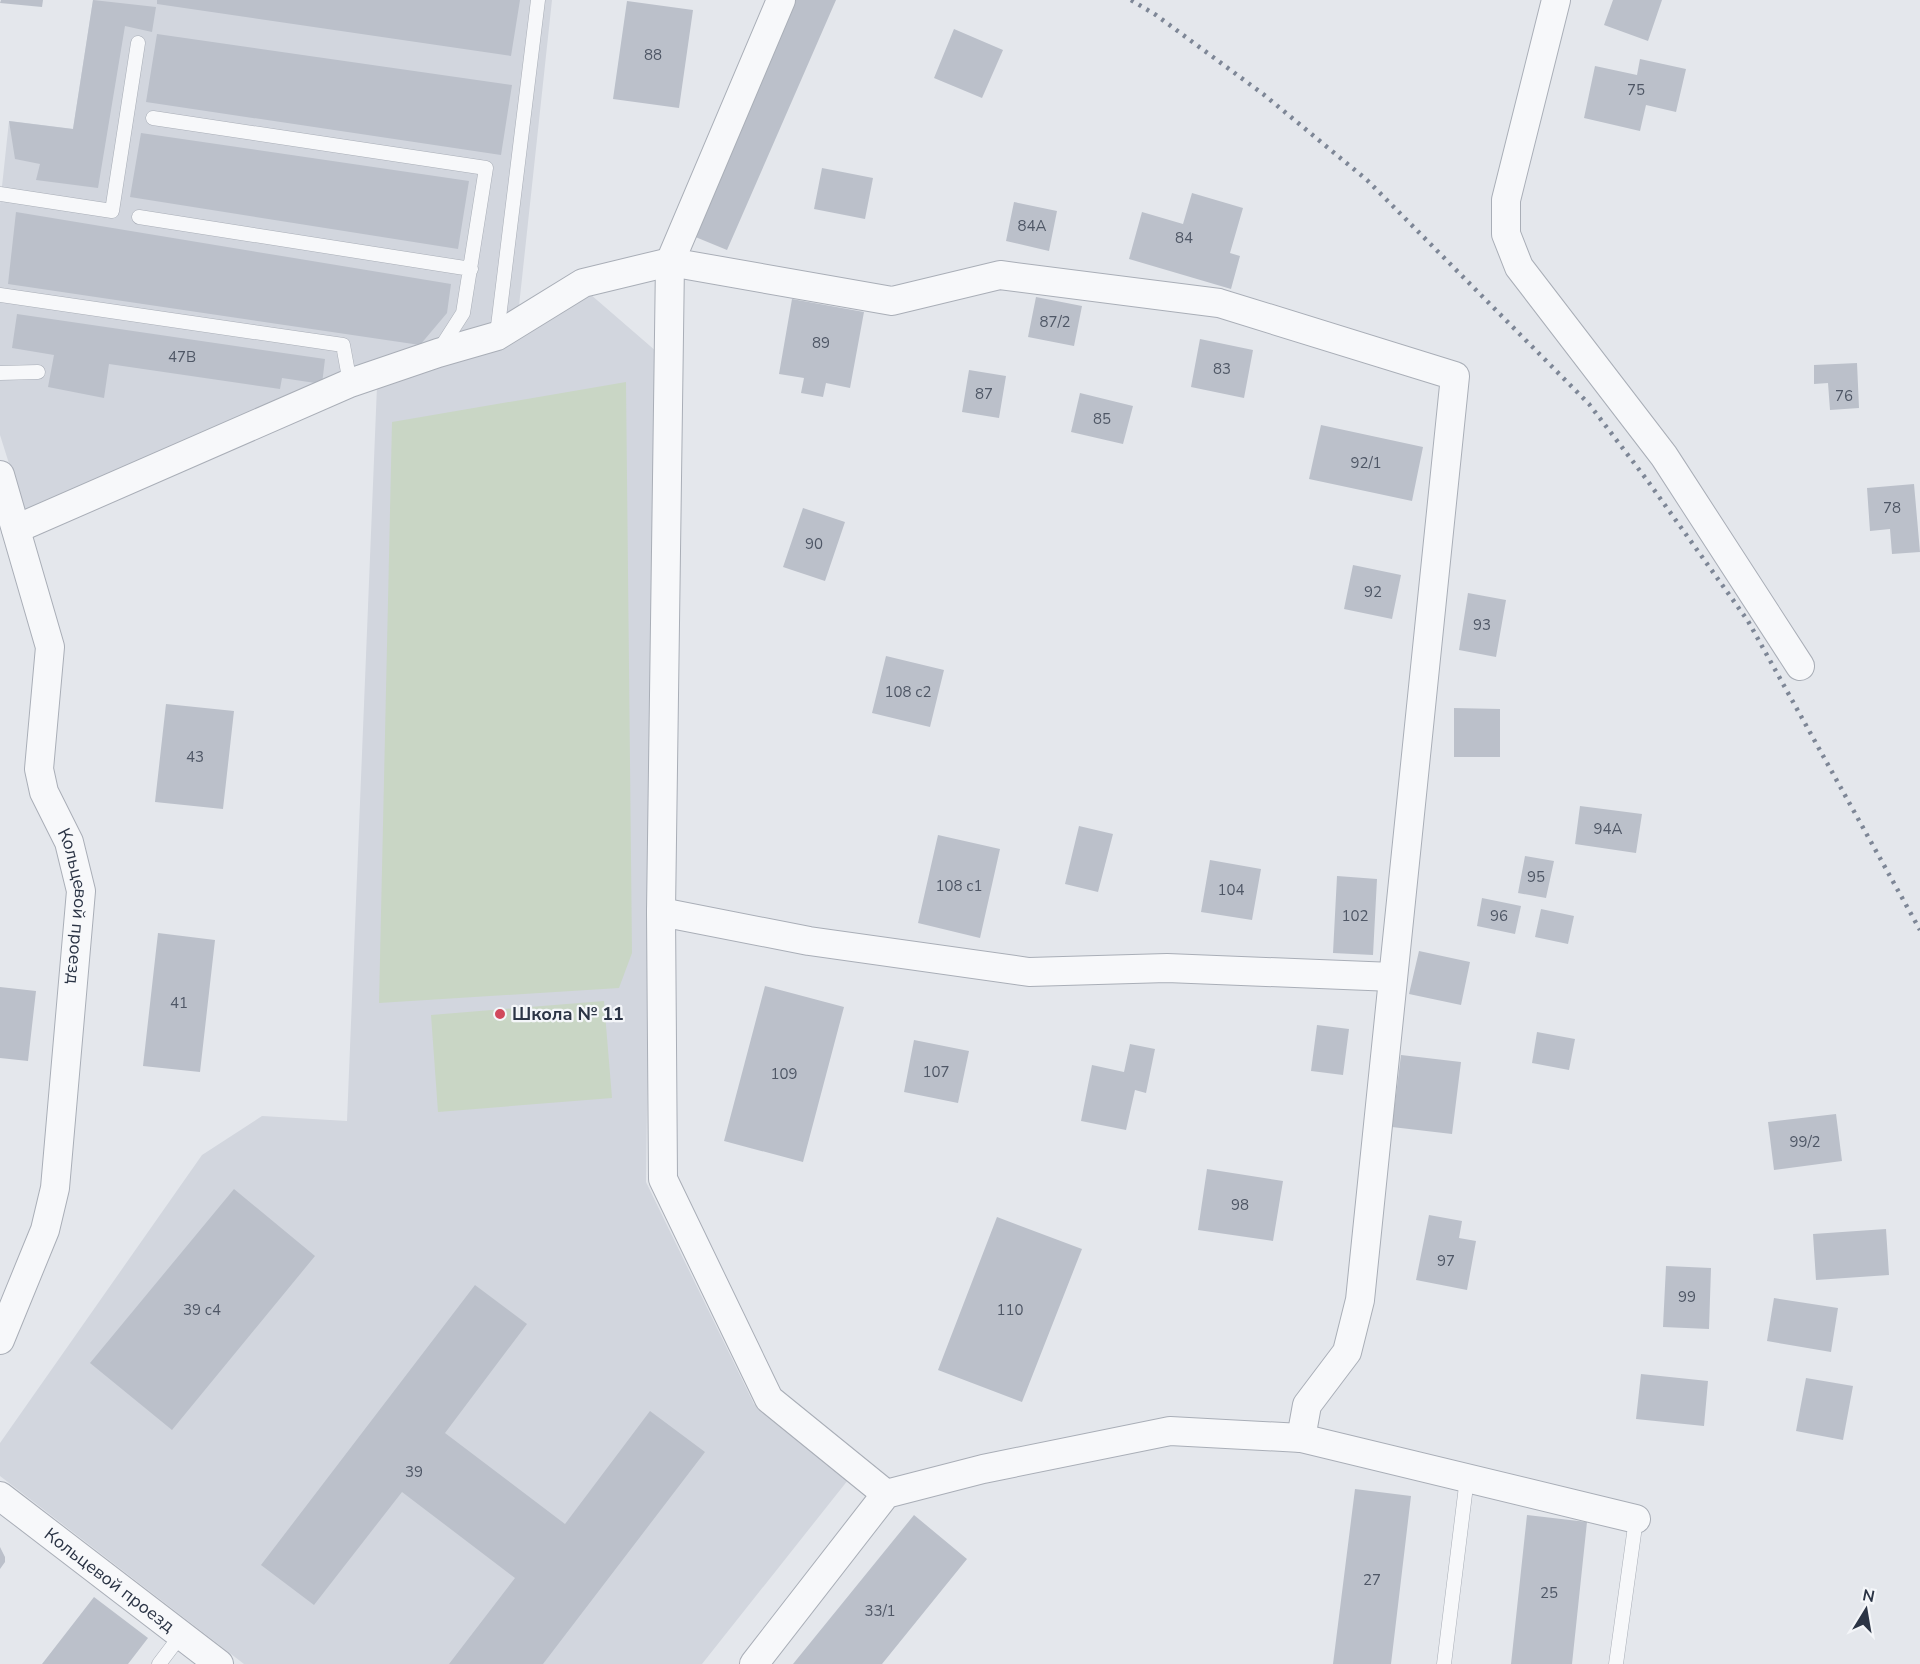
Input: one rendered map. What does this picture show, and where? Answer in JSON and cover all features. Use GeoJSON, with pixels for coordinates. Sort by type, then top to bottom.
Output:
{"type":"FeatureCollection","features":[{"type":"Feature","properties":{"kind":"street"},"geometry":{"type":"LineString","coordinates":[[781,0],[670,262],[662,912],[663,1179],[769,1399],[886,1494]]}},
{"type":"Feature","properties":{"kind":"street"},"geometry":{"type":"LineString","coordinates":[[1556,0],[1506,200],[1506,234],[1519,267],[1664,456],[1800,666]]}},
{"type":"Feature","properties":{"kind":"street"},"geometry":{"type":"LineString","coordinates":[[16,529],[350,383],[497,336],[583,284],[670,262],[892,300],[999,275],[1219,303],[1455,376],[1360,1300],[1347,1352],[1307,1405],[1301,1438]]}},
{"type":"Feature","properties":{"kind":"street","name":"Кольцевой проезд"},"geometry":{"type":"LineString","coordinates":[[0,475],[50,647],[39,769],[44,792],[69,842],[81,891],[55,1188],[45,1230],[0,1340]]}},
{"type":"Feature","properties":{"kind":"street"},"geometry":{"type":"LineString","coordinates":[[662,912],[809,941],[1029,972],[1167,968],[1393,976]]}},
{"type":"Feature","properties":{"kind":"street"},"geometry":{"type":"LineString","coordinates":[[754,1664],[886,1494],[983,1469],[1170,1431],[1301,1438],[1636,1519]]}},
{"type":"Feature","properties":{"kind":"street","name":"Кольцевой проезд"},"geometry":{"type":"LineString","coordinates":[[0,1496],[219,1664]]}},
{"type":"Feature","properties":{"kind":"lane"},"geometry":{"type":"LineString","coordinates":[[497,336],[538,0]]}},
{"type":"Feature","properties":{"kind":"lane"},"geometry":{"type":"LineString","coordinates":[[0,194],[112,211],[138,43]]}},
{"type":"Feature","properties":{"kind":"lane"},"geometry":{"type":"LineString","coordinates":[[153,118],[486,168],[464,313],[438,353]]}},
{"type":"Feature","properties":{"kind":"lane"},"geometry":{"type":"LineString","coordinates":[[140,217],[471,269]]}},
{"type":"Feature","properties":{"kind":"lane"},"geometry":{"type":"LineString","coordinates":[[0,295],[343,345],[350,383]]}},
{"type":"Feature","properties":{"kind":"lane"},"geometry":{"type":"LineString","coordinates":[[0,374],[38,372]]}},
{"type":"Feature","properties":{"kind":"lane"},"geometry":{"type":"LineString","coordinates":[[1444,1664],[1467,1478]]}},
{"type":"Feature","properties":{"kind":"lane"},"geometry":{"type":"LineString","coordinates":[[1616,1664],[1636,1519]]}},
{"type":"Feature","properties":{"kind":"lane"},"geometry":{"type":"LineString","coordinates":[[159,1664],[181,1635]]}},
{"type":"Feature","properties":{"kind":"shaded area"},"geometry":{"type":"Polygon","coordinates":[[[93,0],[552,0],[519,306],[495,322],[352,370],[24,511],[0,435],[0,205],[9,121],[73,129],[93,0]]]}},
{"type":"Feature","properties":{"kind":"shaded area","name":"Школа № 11"},"geometry":{"type":"Polygon","coordinates":[[[590,294],[657,352],[646,1182],[754,1404],[848,1480],[702,1664],[244,1664],[0,1476],[0,1443],[202,1155],[262,1116],[347,1121],[377,386],[590,294]]]}},
{"type":"Feature","properties":{"kind":"green space"},"geometry":{"type":"Polygon","coordinates":[[[626,382],[632,953],[619,988],[379,1003],[392,422],[626,382]]]}},
{"type":"Feature","properties":{"kind":"green space"},"geometry":{"type":"Polygon","coordinates":[[[604,1001],[612,1098],[438,1112],[431,1015],[604,1001]]]}},
{"type":"Feature","properties":{"kind":"building"},"geometry":{"type":"Polygon","coordinates":[[[1,0],[43,0],[42,7],[0,3],[1,0]]]}},
{"type":"Feature","properties":{"kind":"building"},"geometry":{"type":"Polygon","coordinates":[[[93,0],[156,7],[152,32],[125,26],[98,188],[36,180],[40,164],[15,159],[9,121],[73,129],[93,0]]]}},
{"type":"Feature","properties":{"kind":"building"},"geometry":{"type":"Polygon","coordinates":[[[157,0],[520,0],[511,56],[157,4],[157,0]]]}},
{"type":"Feature","properties":{"kind":"building"},"geometry":{"type":"Polygon","coordinates":[[[796,0],[836,0],[727,250],[693,236],[796,0]]]}},
{"type":"Feature","properties":{"kind":"building"},"geometry":{"type":"Polygon","coordinates":[[[1613,0],[1662,0],[1648,41],[1604,25],[1613,0]]]}},
{"type":"Feature","properties":{"kind":"building"},"geometry":{"type":"Polygon","coordinates":[[[627,1],[693,10],[679,108],[613,99],[627,1]]]}},
{"type":"Feature","properties":{"kind":"building"},"geometry":{"type":"Polygon","coordinates":[[[954,29],[1003,50],[982,98],[934,78],[954,29]]]}},
{"type":"Feature","properties":{"kind":"building"},"geometry":{"type":"Polygon","coordinates":[[[157,34],[512,85],[501,155],[146,102],[157,34]]]}},
{"type":"Feature","properties":{"kind":"building"},"geometry":{"type":"Polygon","coordinates":[[[1640,59],[1686,69],[1676,112],[1646,105],[1640,131],[1584,118],[1595,66],[1637,75],[1640,59]]]}},
{"type":"Feature","properties":{"kind":"building"},"geometry":{"type":"Polygon","coordinates":[[[141,133],[469,181],[458,249],[130,197],[141,133]]]}},
{"type":"Feature","properties":{"kind":"building"},"geometry":{"type":"Polygon","coordinates":[[[822,168],[873,178],[865,219],[814,209],[822,168]]]}},
{"type":"Feature","properties":{"kind":"building"},"geometry":{"type":"Polygon","coordinates":[[[1192,193],[1243,208],[1230,253],[1240,256],[1231,289],[1129,259],[1142,212],[1183,224],[1192,193]]]}},
{"type":"Feature","properties":{"kind":"building"},"geometry":{"type":"Polygon","coordinates":[[[1014,202],[1057,211],[1049,251],[1006,241],[1014,202]]]}},
{"type":"Feature","properties":{"kind":"building"},"geometry":{"type":"Polygon","coordinates":[[[16,212],[451,284],[447,313],[420,345],[8,284],[16,212]]]}},
{"type":"Feature","properties":{"kind":"building"},"geometry":{"type":"Polygon","coordinates":[[[1036,297],[1082,306],[1074,346],[1028,337],[1036,297]]]}},
{"type":"Feature","properties":{"kind":"building"},"geometry":{"type":"Polygon","coordinates":[[[792,299],[864,312],[850,388],[826,383],[823,397],[801,393],[804,378],[779,374],[792,299]]]}},
{"type":"Feature","properties":{"kind":"building"},"geometry":{"type":"Polygon","coordinates":[[[17,314],[325,359],[322,384],[282,378],[280,389],[109,364],[104,398],[48,387],[54,355],[12,348],[17,314]]]}},
{"type":"Feature","properties":{"kind":"building"},"geometry":{"type":"Polygon","coordinates":[[[1200,339],[1253,350],[1244,398],[1191,387],[1200,339]]]}},
{"type":"Feature","properties":{"kind":"building"},"geometry":{"type":"Polygon","coordinates":[[[1857,363],[1859,408],[1830,410],[1828,383],[1814,384],[1814,365],[1857,363]]]}},
{"type":"Feature","properties":{"kind":"building"},"geometry":{"type":"Polygon","coordinates":[[[969,370],[1006,376],[999,418],[962,412],[969,370]]]}},
{"type":"Feature","properties":{"kind":"building"},"geometry":{"type":"Polygon","coordinates":[[[1080,393],[1133,406],[1123,444],[1071,432],[1080,393]]]}},
{"type":"Feature","properties":{"kind":"building"},"geometry":{"type":"Polygon","coordinates":[[[1321,425],[1423,447],[1412,501],[1309,479],[1321,425]]]}},
{"type":"Feature","properties":{"kind":"building"},"geometry":{"type":"Polygon","coordinates":[[[1914,484],[1920,552],[1892,554],[1890,529],[1870,531],[1867,488],[1914,484]]]}},
{"type":"Feature","properties":{"kind":"building"},"geometry":{"type":"Polygon","coordinates":[[[803,508],[845,522],[825,581],[783,567],[803,508]]]}},
{"type":"Feature","properties":{"kind":"building"},"geometry":{"type":"Polygon","coordinates":[[[1353,565],[1401,575],[1392,619],[1344,609],[1353,565]]]}},
{"type":"Feature","properties":{"kind":"building"},"geometry":{"type":"Polygon","coordinates":[[[1468,593],[1506,600],[1496,657],[1459,650],[1468,593]]]}},
{"type":"Feature","properties":{"kind":"building"},"geometry":{"type":"Polygon","coordinates":[[[886,656],[944,670],[930,727],[872,713],[886,656]]]}},
{"type":"Feature","properties":{"kind":"building"},"geometry":{"type":"Polygon","coordinates":[[[166,704],[234,711],[223,809],[155,802],[166,704]]]}},
{"type":"Feature","properties":{"kind":"building"},"geometry":{"type":"Polygon","coordinates":[[[1454,708],[1500,709],[1500,757],[1454,757],[1454,708]]]}},
{"type":"Feature","properties":{"kind":"building"},"geometry":{"type":"Polygon","coordinates":[[[1580,806],[1642,814],[1636,853],[1575,844],[1580,806]]]}},
{"type":"Feature","properties":{"kind":"building"},"geometry":{"type":"Polygon","coordinates":[[[1079,826],[1113,834],[1098,892],[1065,884],[1079,826]]]}},
{"type":"Feature","properties":{"kind":"building"},"geometry":{"type":"Polygon","coordinates":[[[938,835],[1000,849],[980,938],[918,923],[938,835]]]}},
{"type":"Feature","properties":{"kind":"building"},"geometry":{"type":"Polygon","coordinates":[[[1525,856],[1554,861],[1546,898],[1518,893],[1525,856]]]}},
{"type":"Feature","properties":{"kind":"building"},"geometry":{"type":"Polygon","coordinates":[[[1210,860],[1261,869],[1252,920],[1201,912],[1210,860]]]}},
{"type":"Feature","properties":{"kind":"building"},"geometry":{"type":"Polygon","coordinates":[[[1337,876],[1377,879],[1373,955],[1333,953],[1337,876]]]}},
{"type":"Feature","properties":{"kind":"building"},"geometry":{"type":"Polygon","coordinates":[[[1482,898],[1521,906],[1515,934],[1477,926],[1482,898]]]}},
{"type":"Feature","properties":{"kind":"building"},"geometry":{"type":"Polygon","coordinates":[[[1541,909],[1574,916],[1568,944],[1535,937],[1541,909]]]}},
{"type":"Feature","properties":{"kind":"building"},"geometry":{"type":"Polygon","coordinates":[[[158,933],[215,940],[200,1072],[143,1066],[158,933]]]}},
{"type":"Feature","properties":{"kind":"building"},"geometry":{"type":"Polygon","coordinates":[[[1419,951],[1470,962],[1461,1005],[1409,994],[1419,951]]]}},
{"type":"Feature","properties":{"kind":"building"},"geometry":{"type":"Polygon","coordinates":[[[765,986],[844,1007],[803,1162],[724,1141],[765,986]]]}},
{"type":"Feature","properties":{"kind":"building"},"geometry":{"type":"Polygon","coordinates":[[[0,987],[36,991],[28,1061],[0,1058],[0,987]]]}},
{"type":"Feature","properties":{"kind":"building"},"geometry":{"type":"Polygon","coordinates":[[[1317,1025],[1349,1029],[1343,1075],[1311,1071],[1317,1025]]]}},
{"type":"Feature","properties":{"kind":"building"},"geometry":{"type":"Polygon","coordinates":[[[1537,1032],[1575,1039],[1569,1070],[1532,1063],[1537,1032]]]}},
{"type":"Feature","properties":{"kind":"building"},"geometry":{"type":"Polygon","coordinates":[[[914,1040],[969,1051],[958,1103],[904,1092],[914,1040]]]}},
{"type":"Feature","properties":{"kind":"building"},"geometry":{"type":"Polygon","coordinates":[[[1130,1044],[1155,1049],[1146,1093],[1135,1090],[1126,1130],[1081,1121],[1092,1065],[1124,1072],[1130,1044]]]}},
{"type":"Feature","properties":{"kind":"building"},"geometry":{"type":"Polygon","coordinates":[[[1401,1055],[1461,1062],[1452,1134],[1392,1127],[1401,1055]]]}},
{"type":"Feature","properties":{"kind":"building"},"geometry":{"type":"Polygon","coordinates":[[[1836,1114],[1842,1161],[1774,1170],[1768,1122],[1836,1114]]]}},
{"type":"Feature","properties":{"kind":"building"},"geometry":{"type":"Polygon","coordinates":[[[1207,1169],[1283,1181],[1273,1241],[1198,1230],[1207,1169]]]}},
{"type":"Feature","properties":{"kind":"building"},"geometry":{"type":"Polygon","coordinates":[[[234,1189],[315,1256],[172,1430],[90,1363],[234,1189]]]}},
{"type":"Feature","properties":{"kind":"building"},"geometry":{"type":"Polygon","coordinates":[[[1429,1215],[1462,1221],[1459,1238],[1476,1241],[1467,1290],[1416,1280],[1429,1215]]]}},
{"type":"Feature","properties":{"kind":"building"},"geometry":{"type":"Polygon","coordinates":[[[997,1217],[1082,1249],[1022,1402],[938,1370],[997,1217]]]}},
{"type":"Feature","properties":{"kind":"building"},"geometry":{"type":"Polygon","coordinates":[[[1886,1229],[1889,1275],[1816,1280],[1813,1234],[1886,1229]]]}},
{"type":"Feature","properties":{"kind":"building"},"geometry":{"type":"Polygon","coordinates":[[[1666,1266],[1711,1268],[1709,1329],[1663,1327],[1666,1266]]]}},
{"type":"Feature","properties":{"kind":"building"},"geometry":{"type":"Polygon","coordinates":[[[475,1285],[527,1324],[445,1433],[565,1524],[650,1411],[705,1452],[543,1664],[449,1664],[515,1578],[402,1492],[314,1605],[261,1565],[475,1285]]]}},
{"type":"Feature","properties":{"kind":"building"},"geometry":{"type":"Polygon","coordinates":[[[1774,1298],[1838,1308],[1831,1352],[1767,1341],[1774,1298]]]}},
{"type":"Feature","properties":{"kind":"building"},"geometry":{"type":"Polygon","coordinates":[[[1641,1374],[1708,1381],[1704,1426],[1636,1419],[1641,1374]]]}},
{"type":"Feature","properties":{"kind":"building"},"geometry":{"type":"Polygon","coordinates":[[[1806,1378],[1853,1386],[1843,1440],[1796,1431],[1806,1378]]]}},
{"type":"Feature","properties":{"kind":"building"},"geometry":{"type":"Polygon","coordinates":[[[1355,1489],[1411,1496],[1391,1664],[1333,1664],[1355,1489]]]}},
{"type":"Feature","properties":{"kind":"building"},"geometry":{"type":"Polygon","coordinates":[[[914,1515],[967,1559],[882,1664],[793,1664],[914,1515]]]}},
{"type":"Feature","properties":{"kind":"building"},"geometry":{"type":"Polygon","coordinates":[[[1527,1515],[1587,1522],[1572,1664],[1511,1664],[1527,1515]]]}},
{"type":"Feature","properties":{"kind":"building"},"geometry":{"type":"Polygon","coordinates":[[[0,1547],[5,1562],[0,1569],[0,1547]]]}},
{"type":"Feature","properties":{"kind":"building"},"geometry":{"type":"Polygon","coordinates":[[[94,1597],[148,1638],[128,1664],[42,1664],[94,1597]]]}},
{"type":"Feature","properties":{"kind":"railway"},"geometry":{"type":"LineString","coordinates":[[1131,0],[1156,15],[1263,94],[1367,180],[1589,404],[1647,480],[1748,621],[1920,930]]}},
{"type":"Feature","properties":{"kind":"place","name":"Школа № 11"},"geometry":{"type":"Point","coordinates":[500,1014]}}]}
